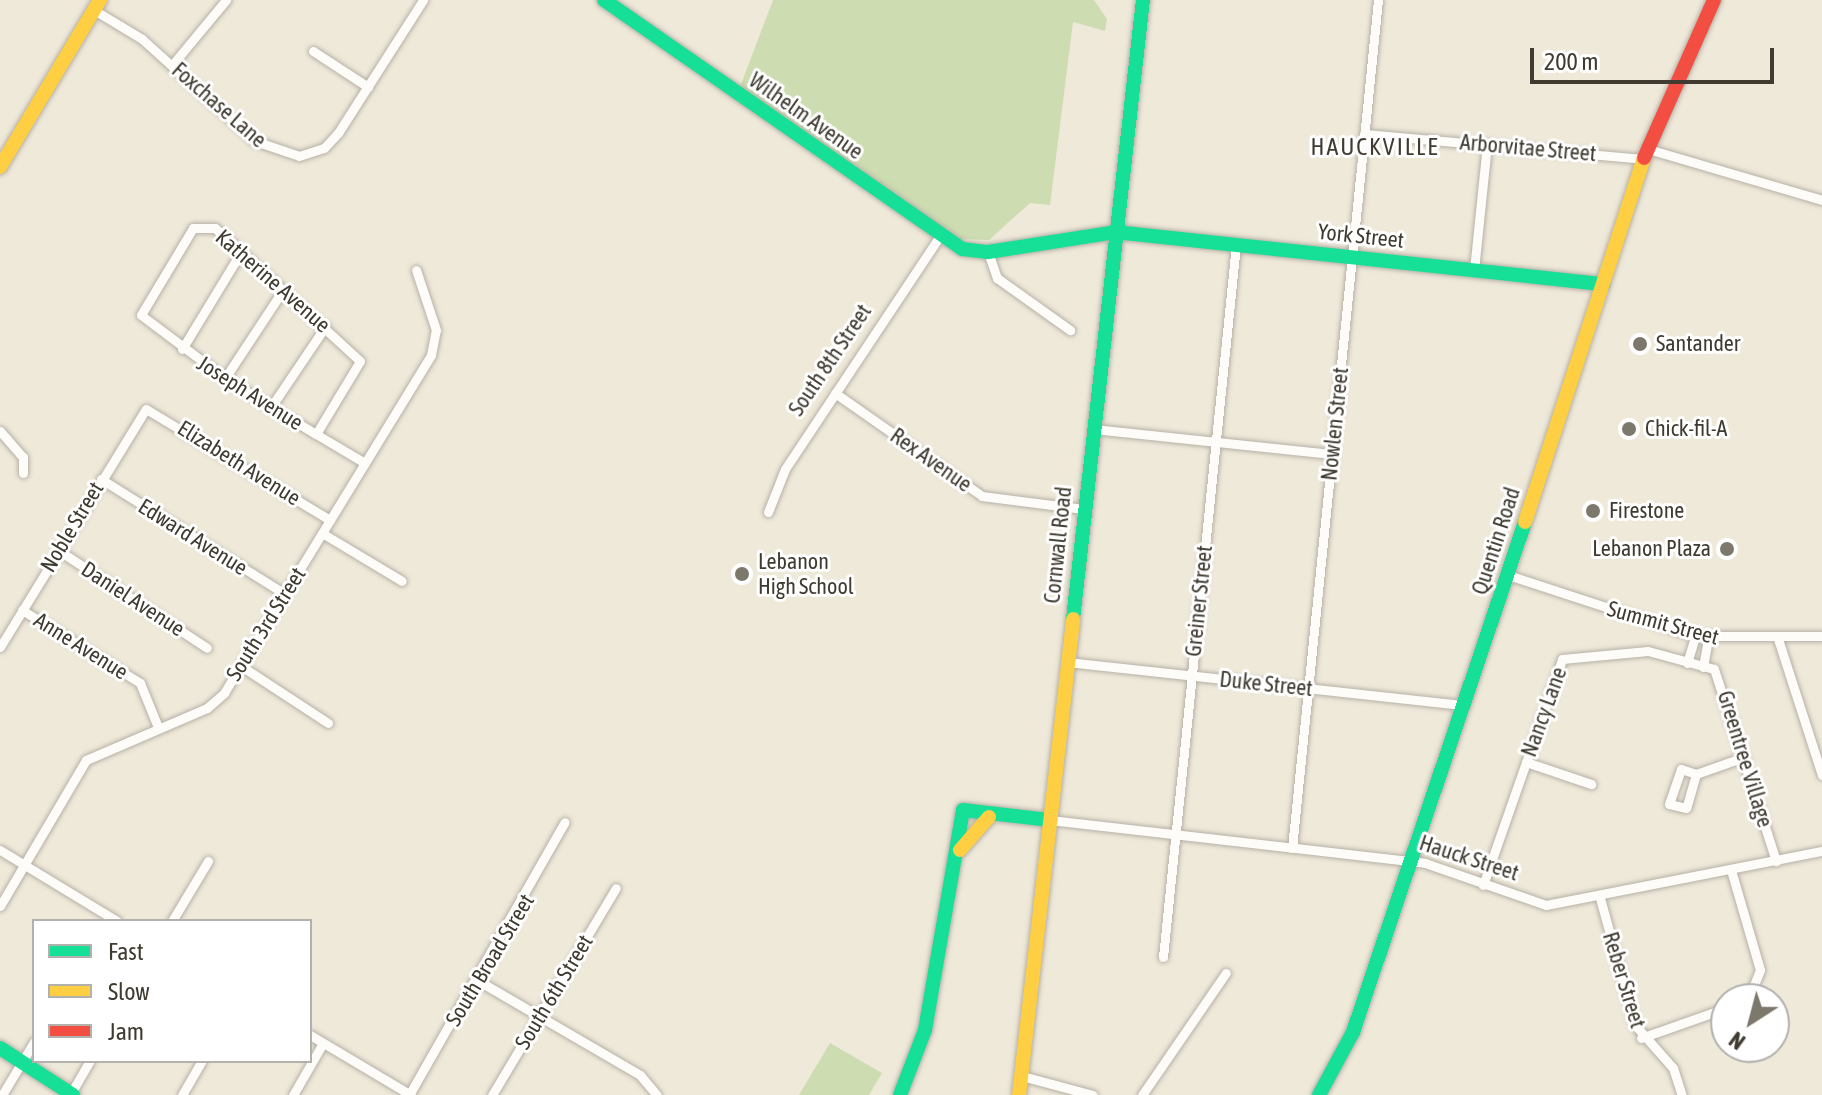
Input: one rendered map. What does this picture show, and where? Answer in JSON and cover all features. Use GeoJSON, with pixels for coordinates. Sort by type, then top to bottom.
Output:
{"type":"FeatureCollection","features":[{"type":"Feature","properties":{"kind":"main road","name":"Wilhelm Avenue"},"geometry":{"type":"LineString","coordinates":[[604,0],[939,237],[988,252],[1115,232]]}},
{"type":"Feature","properties":{"kind":"main road","name":"Cornwall Road"},"geometry":{"type":"LineString","coordinates":[[1019,1095],[1092,429],[1143,0]]}},
{"type":"Feature","properties":{"kind":"main road","name":"Quentin Road"},"geometry":{"type":"LineString","coordinates":[[1319,1095],[1353,1032],[1414,861],[1646,154],[1680,61],[1714,0]]}},
{"type":"Feature","properties":{"kind":"main road"},"geometry":{"type":"LineString","coordinates":[[0,167],[97,5]]}},
{"type":"Feature","properties":{"kind":"main road","name":"York Street"},"geometry":{"type":"LineString","coordinates":[[1115,232],[1603,284]]}},
{"type":"Feature","properties":{"kind":"main road"},"geometry":{"type":"LineString","coordinates":[[900,1095],[922,1044],[963,810]]}},
{"type":"Feature","properties":{"kind":"main road","name":"Hauck Street"},"geometry":{"type":"LineString","coordinates":[[963,810],[1050,820]]}},
{"type":"Feature","properties":{"kind":"main road","name":"Hauck Street"},"geometry":{"type":"LineString","coordinates":[[963,810],[989,817],[1050,820]]}},
{"type":"Feature","properties":{"kind":"main road"},"geometry":{"type":"LineString","coordinates":[[954,861],[972,828],[989,817]]}},
{"type":"Feature","properties":{"kind":"main road"},"geometry":{"type":"LineString","coordinates":[[0,1048],[71,1095]]}},
{"type":"Feature","properties":{"kind":"street"},"geometry":{"type":"LineString","coordinates":[[172,65],[226,0]]}},
{"type":"Feature","properties":{"kind":"street","name":"Nowlen Street"},"geometry":{"type":"LineString","coordinates":[[1292,848],[1378,0]]}},
{"type":"Feature","properties":{"kind":"street","name":"Foxchase Lane"},"geometry":{"type":"LineString","coordinates":[[97,5],[172,65],[255,141],[299,156],[324,148],[368,87],[418,2]]}},
{"type":"Feature","properties":{"kind":"street"},"geometry":{"type":"LineString","coordinates":[[313,51],[368,87]]}},
{"type":"Feature","properties":{"kind":"street","name":"Arborvitae Street"},"geometry":{"type":"LineString","coordinates":[[1364,134],[1646,154],[1822,200]]}},
{"type":"Feature","properties":{"kind":"street"},"geometry":{"type":"LineString","coordinates":[[1474,270],[1487,144]]}},
{"type":"Feature","properties":{"kind":"street","name":"Katherine Avenue"},"geometry":{"type":"LineString","coordinates":[[141,315],[193,228],[215,228],[360,361],[316,434]]}},
{"type":"Feature","properties":{"kind":"street","name":"South 8th Street"},"geometry":{"type":"LineString","coordinates":[[768,512],[785,469],[939,237]]}},
{"type":"Feature","properties":{"kind":"street","name":"Greiner Street"},"geometry":{"type":"LineString","coordinates":[[1163,957],[1236,244]]}},
{"type":"Feature","properties":{"kind":"street"},"geometry":{"type":"LineString","coordinates":[[182,349],[241,252]]}},
{"type":"Feature","properties":{"kind":"street"},"geometry":{"type":"LineString","coordinates":[[988,252],[997,278],[1070,330]]}},
{"type":"Feature","properties":{"kind":"street","name":"South 3rd Street"},"geometry":{"type":"LineString","coordinates":[[0,906],[86,760],[215,702],[241,666],[434,347],[436,330],[416,270]]}},
{"type":"Feature","properties":{"kind":"street"},"geometry":{"type":"LineString","coordinates":[[225,378],[283,290]]}},
{"type":"Feature","properties":{"kind":"street","name":"Joseph Avenue"},"geometry":{"type":"LineString","coordinates":[[141,315],[182,349],[225,378],[365,463]]}},
{"type":"Feature","properties":{"kind":"street"},"geometry":{"type":"LineString","coordinates":[[271,407],[325,327]]}},
{"type":"Feature","properties":{"kind":"street","name":"Rex Avenue"},"geometry":{"type":"LineString","coordinates":[[835,393],[982,496],[1083,509]]}},
{"type":"Feature","properties":{"kind":"street","name":"Noble Street"},"geometry":{"type":"LineString","coordinates":[[0,647],[146,409]]}},
{"type":"Feature","properties":{"kind":"street","name":"Elizabeth Avenue"},"geometry":{"type":"LineString","coordinates":[[146,409],[330,520]]}},
{"type":"Feature","properties":{"kind":"street"},"geometry":{"type":"LineString","coordinates":[[1092,429],[1332,454]]}},
{"type":"Feature","properties":{"kind":"street"},"geometry":{"type":"LineString","coordinates":[[0,431],[23,457],[23,473]]}},
{"type":"Feature","properties":{"kind":"street","name":"Edward Avenue"},"geometry":{"type":"LineString","coordinates":[[101,479],[285,594]]}},
{"type":"Feature","properties":{"kind":"street"},"geometry":{"type":"LineString","coordinates":[[322,533],[402,581]]}},
{"type":"Feature","properties":{"kind":"street","name":"Daniel Avenue"},"geometry":{"type":"LineString","coordinates":[[58,550],[207,648]]}},
{"type":"Feature","properties":{"kind":"street","name":"Summit Street"},"geometry":{"type":"LineString","coordinates":[[1508,575],[1695,636],[1778,639],[1822,636]]}},
{"type":"Feature","properties":{"kind":"street","name":"Anne Avenue"},"geometry":{"type":"LineString","coordinates":[[22,610],[140,683],[158,727]]}},
{"type":"Feature","properties":{"kind":"street"},"geometry":{"type":"LineString","coordinates":[[1687,663],[1695,636]]}},
{"type":"Feature","properties":{"kind":"street","name":"Greentree Village"},"geometry":{"type":"LineString","coordinates":[[1703,667],[1708,638]]}},
{"type":"Feature","properties":{"kind":"street"},"geometry":{"type":"LineString","coordinates":[[1778,639],[1822,775]]}},
{"type":"Feature","properties":{"kind":"street","name":"Nancy Lane"},"geometry":{"type":"LineString","coordinates":[[1483,885],[1562,659],[1648,651],[1687,663]]}},
{"type":"Feature","properties":{"kind":"street","name":"Duke Street"},"geometry":{"type":"LineString","coordinates":[[1067,662],[1465,705]]}},
{"type":"Feature","properties":{"kind":"street","name":"Greentree Village"},"geometry":{"type":"LineString","coordinates":[[1687,663],[1703,667],[1721,683],[1776,861]]}},
{"type":"Feature","properties":{"kind":"street"},"geometry":{"type":"LineString","coordinates":[[241,666],[328,723]]}},
{"type":"Feature","properties":{"kind":"street"},"geometry":{"type":"LineString","coordinates":[[1696,774],[1744,757]]}},
{"type":"Feature","properties":{"kind":"street"},"geometry":{"type":"LineString","coordinates":[[1526,762],[1591,784]]}},
{"type":"Feature","properties":{"kind":"street","name":"Hauck Street"},"geometry":{"type":"LineString","coordinates":[[1050,820],[1414,861],[1537,904],[1600,898],[1822,851]]}},
{"type":"Feature","properties":{"kind":"street","name":"South Broad Street"},"geometry":{"type":"LineString","coordinates":[[410,1095],[565,822]]}},
{"type":"Feature","properties":{"kind":"street"},"geometry":{"type":"LineString","coordinates":[[0,850],[110,919]]}},
{"type":"Feature","properties":{"kind":"street"},"geometry":{"type":"LineString","coordinates":[[173,919],[208,861]]}},
{"type":"Feature","properties":{"kind":"street"},"geometry":{"type":"LineString","coordinates":[[1731,870],[1759,962],[1758,983]]}},
{"type":"Feature","properties":{"kind":"street","name":"South 6th Street"},"geometry":{"type":"LineString","coordinates":[[492,1095],[616,888]]}},
{"type":"Feature","properties":{"kind":"street","name":"Reber Street"},"geometry":{"type":"LineString","coordinates":[[1600,898],[1641,1038],[1673,1068],[1682,1095]]}},
{"type":"Feature","properties":{"kind":"street"},"geometry":{"type":"LineString","coordinates":[[1142,1095],[1226,973]]}},
{"type":"Feature","properties":{"kind":"street"},"geometry":{"type":"LineString","coordinates":[[477,980],[640,1075],[657,1095]]}},
{"type":"Feature","properties":{"kind":"street"},"geometry":{"type":"LineString","coordinates":[[1641,1038],[1710,1014]]}},
{"type":"Feature","properties":{"kind":"street"},"geometry":{"type":"LineString","coordinates":[[312,1036],[410,1095]]}},
{"type":"Feature","properties":{"kind":"street"},"geometry":{"type":"LineString","coordinates":[[312,1062],[323,1043]]}},
{"type":"Feature","properties":{"kind":"street"},"geometry":{"type":"LineString","coordinates":[[2,1095],[32,1045]]}},
{"type":"Feature","properties":{"kind":"street"},"geometry":{"type":"LineString","coordinates":[[71,1095],[89,1063]]}},
{"type":"Feature","properties":{"kind":"street"},"geometry":{"type":"LineString","coordinates":[[182,1095],[201,1063]]}},
{"type":"Feature","properties":{"kind":"street"},"geometry":{"type":"LineString","coordinates":[[293,1095],[311,1063]]}},
{"type":"Feature","properties":{"kind":"street"},"geometry":{"type":"LineString","coordinates":[[1022,1076],[1093,1095]]}},
{"type":"Feature","properties":{"kind":"green space"},"geometry":{"type":"Polygon","coordinates":[[[773,0],[1094,0],[1107,19],[1105,31],[1073,22],[1050,205],[1030,203],[989,240],[960,239],[740,87],[773,0]]]}},
{"type":"Feature","properties":{"kind":"green space"},"geometry":{"type":"Polygon","coordinates":[[[830,1043],[882,1073],[869,1095],[799,1095],[830,1043]]]}},
{"type":"Feature","properties":{"kind":"traffic: fast"},"geometry":{"type":"LineString","coordinates":[[604,0],[962,249],[988,252],[1115,232],[1603,284]]}},
{"type":"Feature","properties":{"kind":"traffic: fast"},"geometry":{"type":"LineString","coordinates":[[1073,619],[1143,0]]}},
{"type":"Feature","properties":{"kind":"traffic: fast"},"geometry":{"type":"LineString","coordinates":[[1319,1095],[1353,1032],[1525,522]]}},
{"type":"Feature","properties":{"kind":"traffic: fast"},"geometry":{"type":"LineString","coordinates":[[963,810],[1050,820]]}},
{"type":"Feature","properties":{"kind":"traffic: fast"},"geometry":{"type":"LineString","coordinates":[[900,1095],[925,1030],[963,810]]}},
{"type":"Feature","properties":{"kind":"traffic: fast"},"geometry":{"type":"LineString","coordinates":[[0,1048],[73,1095]]}},
{"type":"Feature","properties":{"kind":"traffic: slow"},"geometry":{"type":"LineString","coordinates":[[0,167],[100,0]]}},
{"type":"Feature","properties":{"kind":"traffic: slow"},"geometry":{"type":"LineString","coordinates":[[1525,522],[1644,158]]}},
{"type":"Feature","properties":{"kind":"traffic: slow"},"geometry":{"type":"LineString","coordinates":[[1019,1095],[1073,619]]}},
{"type":"Feature","properties":{"kind":"traffic: slow"},"geometry":{"type":"LineString","coordinates":[[960,850],[989,817]]}},
{"type":"Feature","properties":{"kind":"traffic: jam"},"geometry":{"type":"LineString","coordinates":[[1644,158],[1714,0]]}},
{"type":"Feature","properties":{"kind":"place","name":"Santander"},"geometry":{"type":"Point","coordinates":[1640,344]}},
{"type":"Feature","properties":{"kind":"place","name":"Chick-fil-A"},"geometry":{"type":"Point","coordinates":[1629,429]}},
{"type":"Feature","properties":{"kind":"place","name":"Firestone"},"geometry":{"type":"Point","coordinates":[1593,511]}},
{"type":"Feature","properties":{"kind":"place","name":"Lebanon Plaza"},"geometry":{"type":"Point","coordinates":[1727,549]}},
{"type":"Feature","properties":{"kind":"place","name":"Lebanon High School"},"geometry":{"type":"Point","coordinates":[742,574]}},
{"type":"Feature","properties":{"kind":"district","name":"HAUCKVILLE"},"geometry":{"type":"Point","coordinates":[1375,147]}}]}
